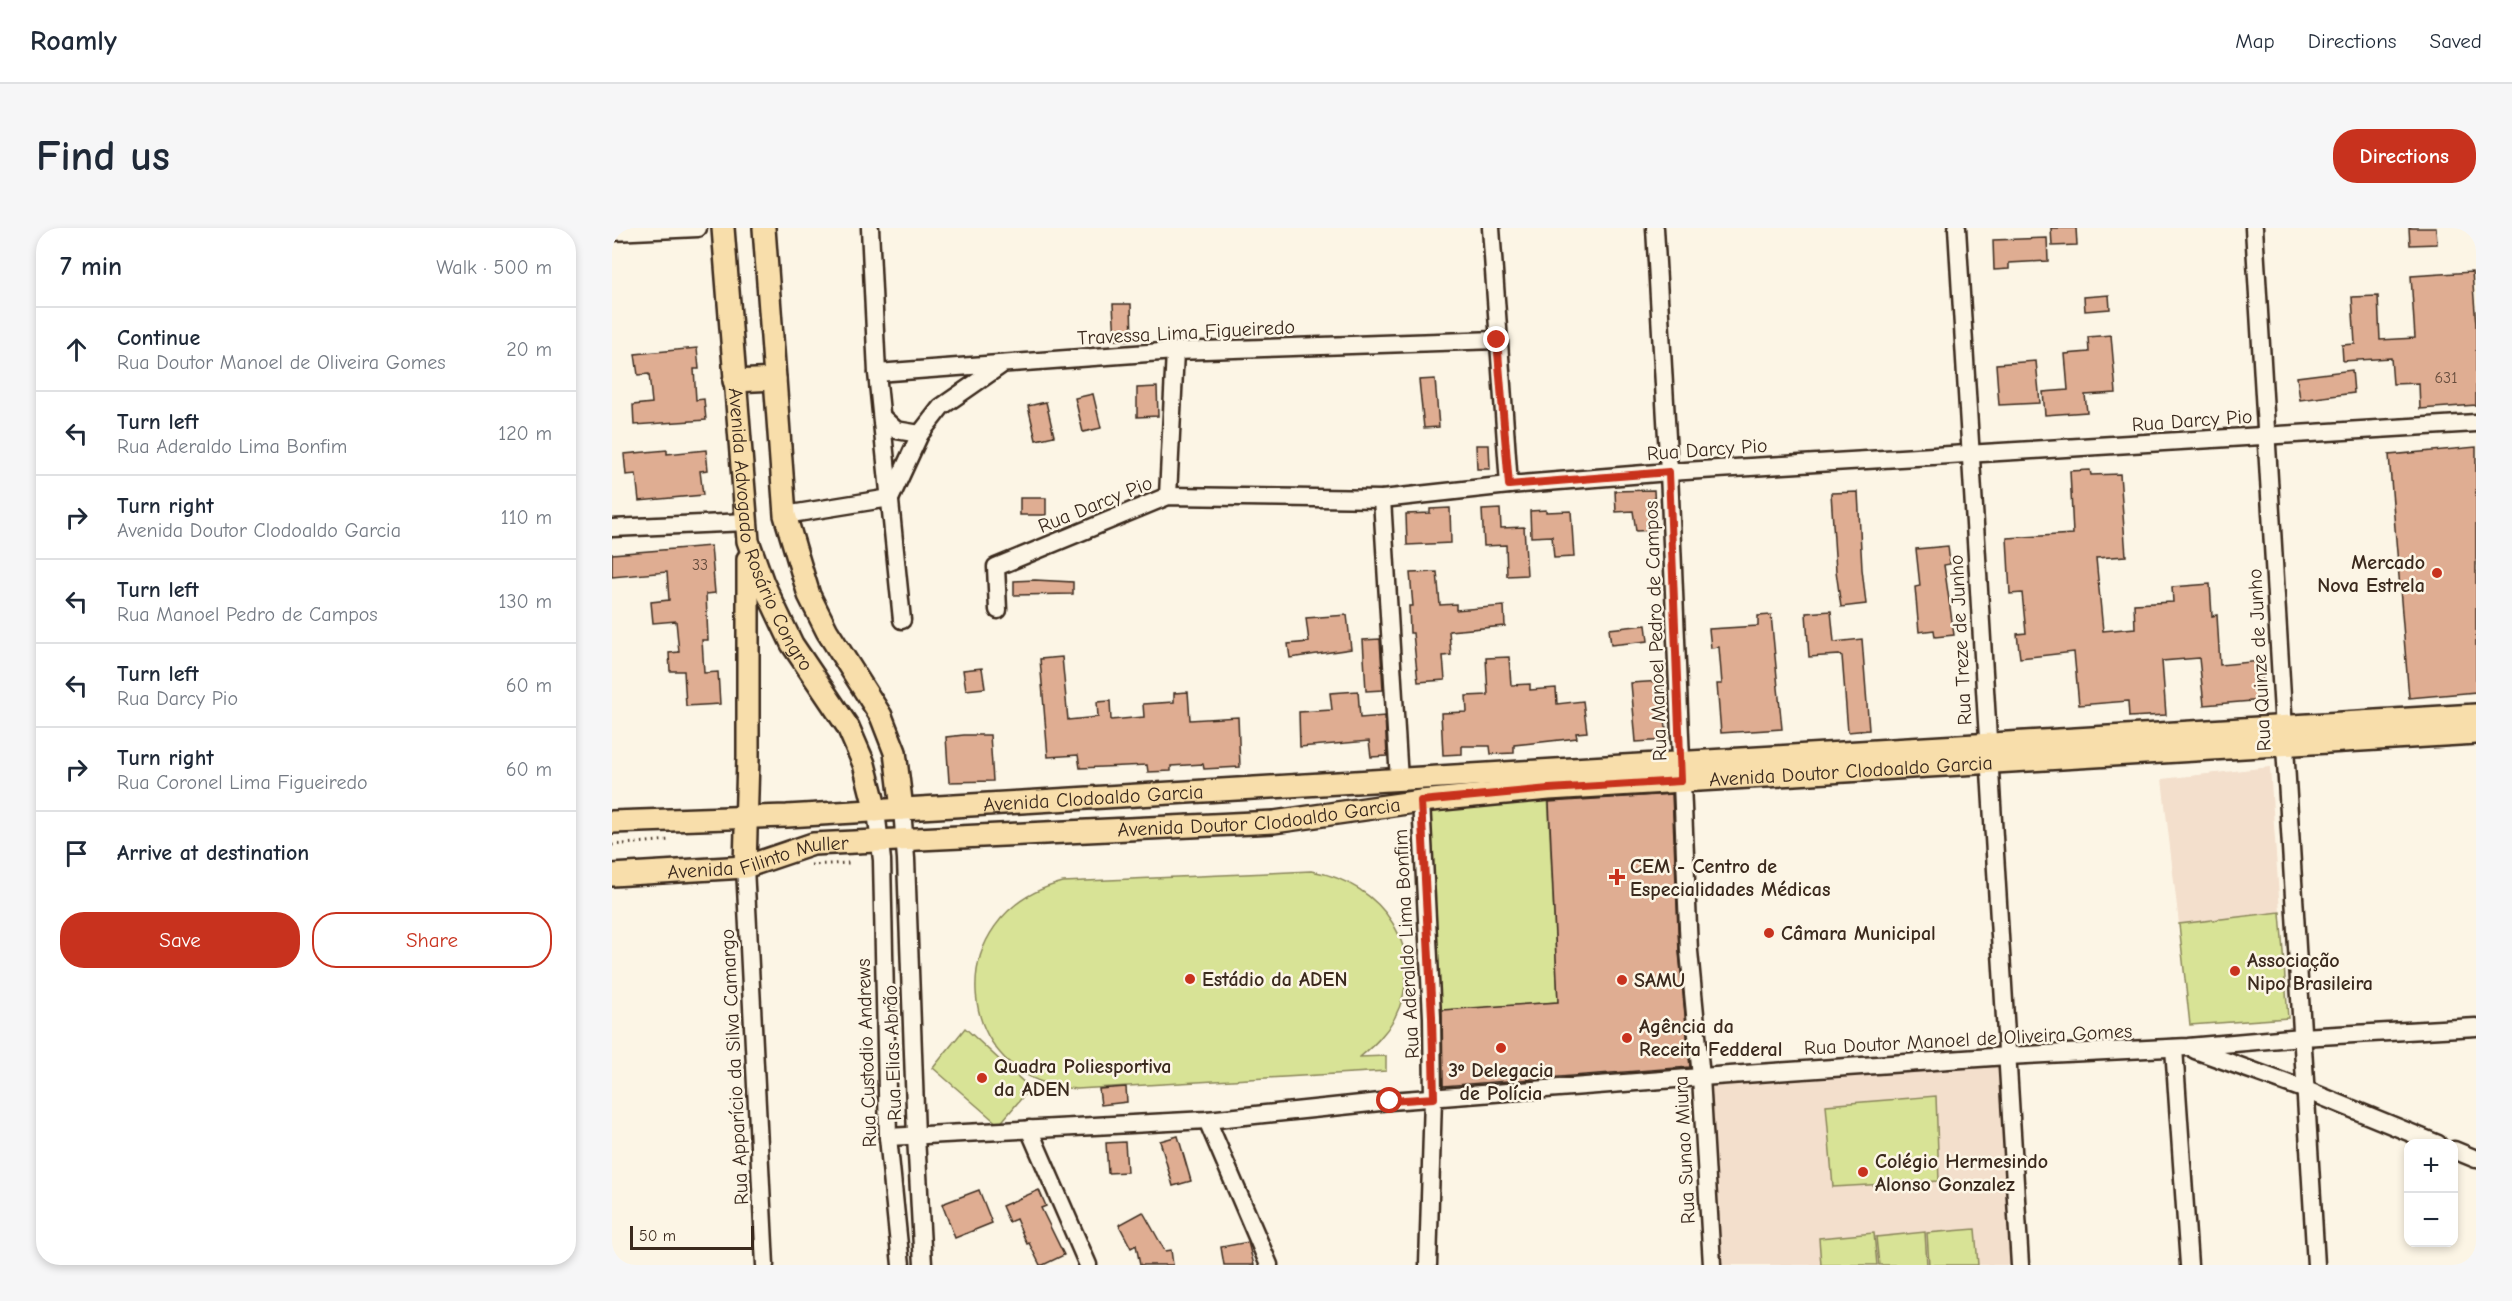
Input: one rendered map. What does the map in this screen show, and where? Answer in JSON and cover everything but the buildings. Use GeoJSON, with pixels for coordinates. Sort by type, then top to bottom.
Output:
{"type":"FeatureCollection","features":[{"type":"Feature","properties":{"kind":"main road","name":"Avenida Advogado Rosário Congro"},"geometry":{"type":"LineString","coordinates":[[723,228],[748,532],[763,584],[792,644],[848,727],[864,765],[876,811]]}},
{"type":"Feature","properties":{"kind":"main road","name":"Avenida Advogado Rosário Congro"},"geometry":{"type":"LineString","coordinates":[[764,228],[784,515],[809,596],[827,631],[881,716],[894,752],[902,809]]}},
{"type":"Feature","properties":{"kind":"main road"},"geometry":{"type":"LineString","coordinates":[[734,381],[776,379]]}},
{"type":"Feature","properties":{"kind":"main road"},"geometry":{"type":"LineString","coordinates":[[745,867],[748,745],[748,532]]}},
{"type":"Feature","properties":{"kind":"main road","name":"Avenida Doutor Clodoaldo Garcia"},"geometry":{"type":"LineString","coordinates":[[2284,736],[2476,715]]}},
{"type":"Feature","properties":{"kind":"main road","name":"Avenida Doutor Clodoaldo Garcia"},"geometry":{"type":"LineString","coordinates":[[1399,780],[1681,772],[2284,736],[2476,733]]}},
{"type":"Feature","properties":{"kind":"main road","name":"Avenida Doutor Clodoaldo Garcia"},"geometry":{"type":"LineString","coordinates":[[905,839],[1274,822],[1421,801],[1549,789],[1681,772]]}},
{"type":"Feature","properties":{"kind":"main road","name":"Avenida Clodoaldo Garcia"},"geometry":{"type":"LineString","coordinates":[[787,816],[1399,780]]}},
{"type":"Feature","properties":{"kind":"main road"},"geometry":{"type":"LineString","coordinates":[[1154,794],[1155,827]]}},
{"type":"Feature","properties":{"kind":"main road"},"geometry":{"type":"LineString","coordinates":[[1112,797],[1113,829]]}},
{"type":"Feature","properties":{"kind":"main road","name":"Avenida Filinto Muller"},"geometry":{"type":"LineString","coordinates":[[612,822],[787,816]]}},
{"type":"Feature","properties":{"kind":"main road","name":"Avenida Filinto Muller"},"geometry":{"type":"LineString","coordinates":[[612,875],[745,867],[813,844],[905,839]]}},
{"type":"Feature","properties":{"kind":"street"},"geometry":{"type":"LineString","coordinates":[[612,232],[698,228]]}},
{"type":"Feature","properties":{"kind":"street"},"geometry":{"type":"LineString","coordinates":[[870,228],[878,373],[902,620]]}},
{"type":"Feature","properties":{"kind":"street"},"geometry":{"type":"LineString","coordinates":[[1491,228],[1497,340],[1509,485]]}},
{"type":"Feature","properties":{"kind":"street","name":"Rua Manoel Pedro de Campos"},"geometry":{"type":"LineString","coordinates":[[1655,228],[1669,472],[1681,772]]}},
{"type":"Feature","properties":{"kind":"street","name":"Rua Treze de Junho"},"geometry":{"type":"LineString","coordinates":[[1958,228],[2020,1265]]}},
{"type":"Feature","properties":{"kind":"street","name":"Rua Quinze de Junho"},"geometry":{"type":"LineString","coordinates":[[2254,228],[2316,1265]]}},
{"type":"Feature","properties":{"kind":"street","name":"Travessa Lima Figueiredo"},"geometry":{"type":"LineString","coordinates":[[878,373],[1175,351],[1497,340]]}},
{"type":"Feature","properties":{"kind":"street"},"geometry":{"type":"LineString","coordinates":[[1168,496],[1175,351]]}},
{"type":"Feature","properties":{"kind":"street"},"geometry":{"type":"LineString","coordinates":[[890,498],[920,434],[942,406],[1001,365]]}},
{"type":"Feature","properties":{"kind":"street"},"geometry":{"type":"LineString","coordinates":[[882,417],[896,430],[920,434]]}},
{"type":"Feature","properties":{"kind":"street","name":"Rua Darcy Pio"},"geometry":{"type":"LineString","coordinates":[[998,610],[996,567],[1168,496],[1382,499],[1509,485],[1669,472],[2476,423]]}},
{"type":"Feature","properties":{"kind":"street"},"geometry":{"type":"LineString","coordinates":[[784,515],[890,498]]}},
{"type":"Feature","properties":{"kind":"street"},"geometry":{"type":"LineString","coordinates":[[1382,499],[1399,780]]}},
{"type":"Feature","properties":{"kind":"street"},"geometry":{"type":"LineString","coordinates":[[612,528],[748,532]]}},
{"type":"Feature","properties":{"kind":"street","name":"Rua Sunao Miura"},"geometry":{"type":"LineString","coordinates":[[1681,772],[1689,951],[1701,1077],[1712,1265]]}},
{"type":"Feature","properties":{"kind":"street","name":"Rua Aderaldo Lima Bonfim"},"geometry":{"type":"LineString","coordinates":[[1421,801],[1434,1098],[1428,1265]]}},
{"type":"Feature","properties":{"kind":"street","name":"Rua Elias Abrão"},"geometry":{"type":"LineString","coordinates":[[902,809],[923,1265]]}},
{"type":"Feature","properties":{"kind":"street","name":"Rua Custodio Andrews"},"geometry":{"type":"LineString","coordinates":[[876,811],[880,840],[888,1137],[901,1265]]}},
{"type":"Feature","properties":{"kind":"street","name":"Rua Apparício da Silva Camargo"},"geometry":{"type":"LineString","coordinates":[[745,867],[765,1265]]}},
{"type":"Feature","properties":{"kind":"street","name":"Rua Doutor Manoel de Oliveira Gomes"},"geometry":{"type":"LineString","coordinates":[[888,1137],[1207,1120],[1434,1098],[1701,1077],[2007,1056],[2181,1048],[2302,1037],[2476,1027]]}},
{"type":"Feature","properties":{"kind":"street"},"geometry":{"type":"LineString","coordinates":[[2189,1265],[2181,1048],[2306,1090],[2428,1139]]}},
{"type":"Feature","properties":{"kind":"street"},"geometry":{"type":"LineString","coordinates":[[1207,1120],[1269,1265]]}},
{"type":"Feature","properties":{"kind":"street"},"geometry":{"type":"LineString","coordinates":[[1029,1130],[1088,1265]]}},
{"type":"Feature","properties":{"kind":"street"},"geometry":{"type":"LineString","coordinates":[[2458,1152],[2476,1159]]}},
{"type":"Feature","properties":{"kind":"shaded area","name":"Associação Nipo Brasileira"},"geometry":{"type":"Polygon","coordinates":[[[2270,767],[2280,912],[2179,924],[2162,779],[2270,767]]]}},
{"type":"Feature","properties":{"kind":"shaded area","name":"Colégio Hermesindo Alonso Gonzalez"},"geometry":{"type":"Polygon","coordinates":[[[2006,1058],[2018,1265],[1719,1265],[1708,1080],[2006,1058]]]}},
{"type":"Feature","properties":{"kind":"green space"},"geometry":{"type":"Polygon","coordinates":[[[1548,794],[1558,1002],[1439,1011],[1428,806],[1548,794]]]}},
{"type":"Feature","properties":{"kind":"green space"},"geometry":{"type":"Polygon","coordinates":[[[1311,871],[1337,878],[1359,889],[1378,905],[1393,924],[1403,945],[1406,968],[1404,993],[1387,1030],[1360,1057],[1386,1056],[1386,1071],[1077,1089],[1036,1079],[1005,1058],[985,1029],[976,995],[979,960],[995,927],[1022,900],[1063,882],[1311,871]]]}},
{"type":"Feature","properties":{"kind":"green space","name":"Associação Nipo Brasileira"},"geometry":{"type":"Polygon","coordinates":[[[2280,912],[2288,1018],[2190,1025],[2179,924],[2280,912]]]}},
{"type":"Feature","properties":{"kind":"green space","name":"Quadra Poliesportiva da ADEN"},"geometry":{"type":"Polygon","coordinates":[[[965,1028],[1030,1088],[999,1125],[933,1068],[965,1028]]]}},
{"type":"Feature","properties":{"kind":"green space"},"geometry":{"type":"Polygon","coordinates":[[[1936,1096],[1939,1181],[1833,1187],[1826,1105],[1936,1096]]]}},
{"type":"Feature","properties":{"kind":"green space"},"geometry":{"type":"Polygon","coordinates":[[[1975,1229],[1978,1265],[1929,1265],[1927,1233],[1975,1229]]]}},
{"type":"Feature","properties":{"kind":"green space"},"geometry":{"type":"Polygon","coordinates":[[[1925,1232],[1927,1265],[1879,1265],[1876,1237],[1925,1232]]]}},
{"type":"Feature","properties":{"kind":"green space"},"geometry":{"type":"Polygon","coordinates":[[[1874,1233],[1877,1265],[1821,1265],[1819,1238],[1874,1233]]]}},
{"type":"Feature","properties":{"kind":"place","name":"Mercado Nova Estrela"},"geometry":{"type":"Point","coordinates":[2437,573]}},
{"type":"Feature","properties":{"kind":"place","name":"CEM - Centro de Especialidades Médicas"},"geometry":{"type":"Point","coordinates":[1617,877]}},
{"type":"Feature","properties":{"kind":"place","name":"Câmara Municipal"},"geometry":{"type":"Point","coordinates":[1769,933]}},
{"type":"Feature","properties":{"kind":"place","name":"Associação Nipo Brasileira"},"geometry":{"type":"Point","coordinates":[2235,971]}},
{"type":"Feature","properties":{"kind":"place","name":"Estádio da ADEN"},"geometry":{"type":"Point","coordinates":[1190,979]}},
{"type":"Feature","properties":{"kind":"place","name":"SAMU"},"geometry":{"type":"Point","coordinates":[1622,980]}},
{"type":"Feature","properties":{"kind":"place","name":"Agência da Receita Fedderal"},"geometry":{"type":"Point","coordinates":[1627,1038]}},
{"type":"Feature","properties":{"kind":"place","name":"3º Delegacia de Polícia"},"geometry":{"type":"Point","coordinates":[1501,1048]}},
{"type":"Feature","properties":{"kind":"place","name":"Quadra Poliesportiva da ADEN"},"geometry":{"type":"Point","coordinates":[982,1078]}},
{"type":"Feature","properties":{"kind":"place","name":"Colégio Hermesindo Alonso Gonzalez"},"geometry":{"type":"Point","coordinates":[1863,1172]}},
{"type":"Feature","properties":{"kind":"route"},"geometry":{"type":"LineString","coordinates":[[1390,1101],[1434,1098],[1421,801],[1549,789],[1681,781],[1669,472],[1509,485],[1497,340]]}}]}
